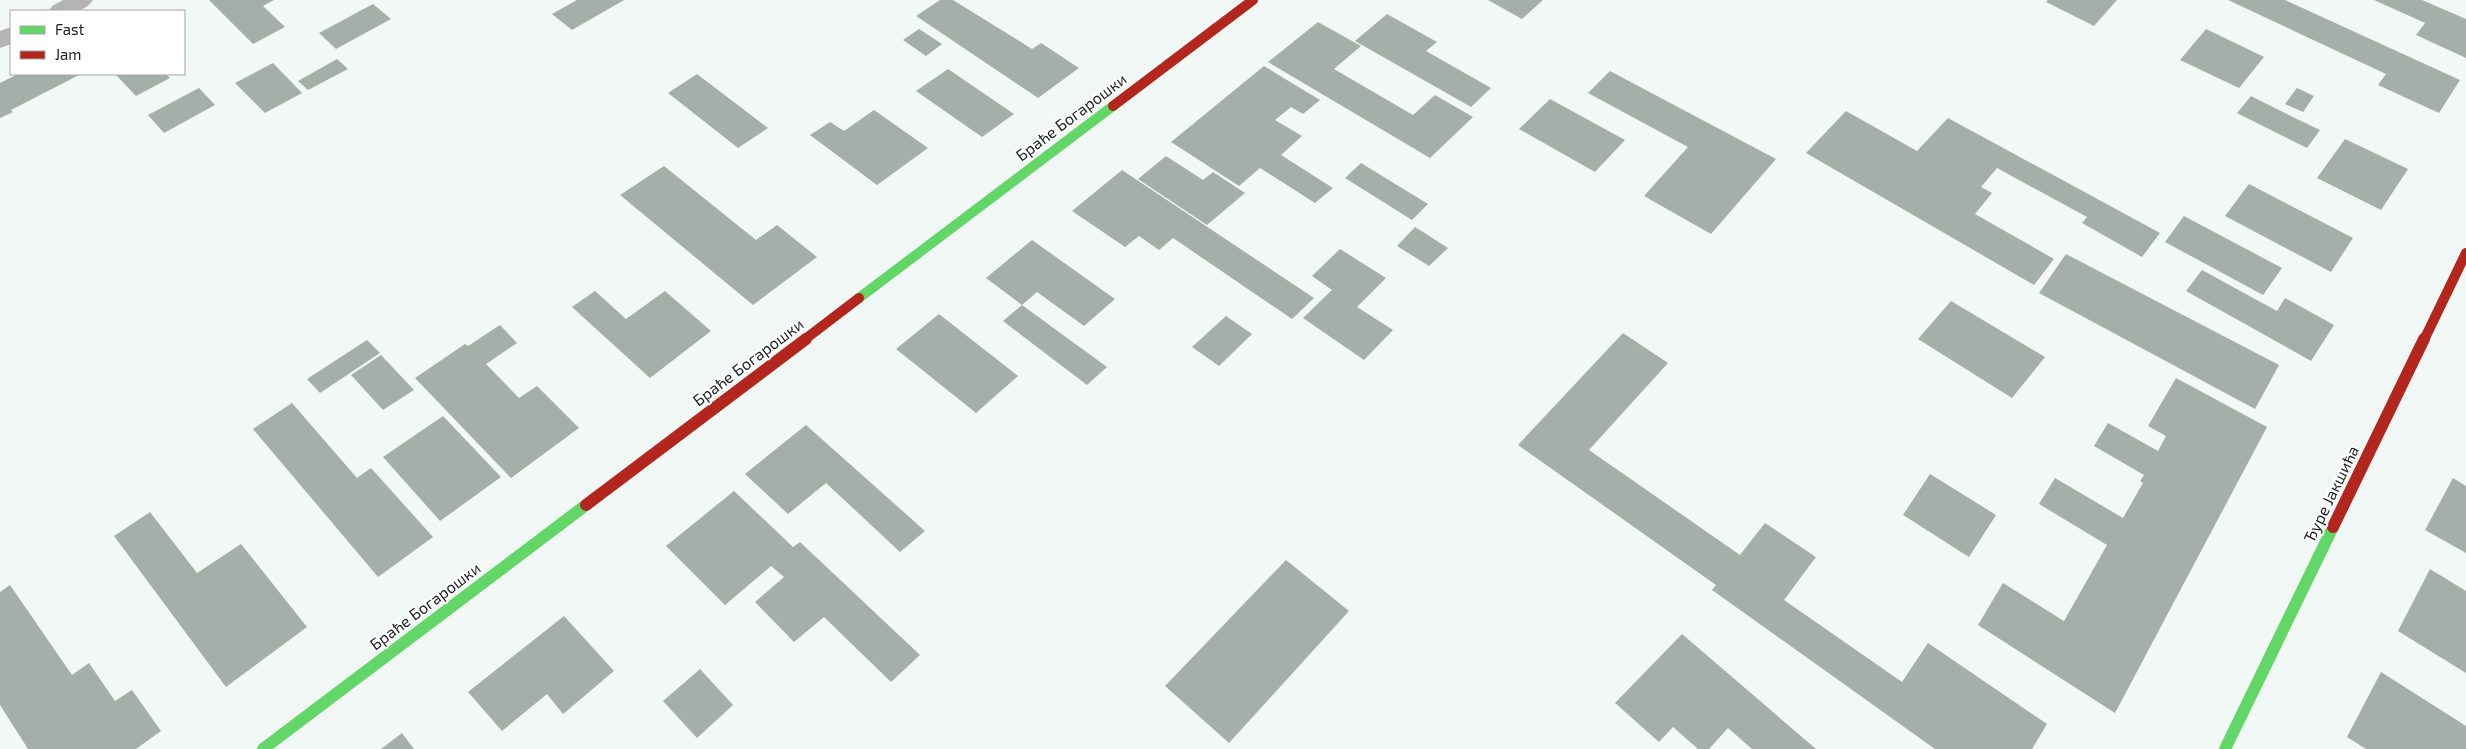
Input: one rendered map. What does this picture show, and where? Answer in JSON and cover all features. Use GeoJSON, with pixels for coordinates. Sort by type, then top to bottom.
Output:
{"type":"FeatureCollection","features":[{"type":"Feature","properties":{"kind":"street"},"geometry":{"type":"LineString","coordinates":[[62,10],[82,0]]}},
{"type":"Feature","properties":{"kind":"street","name":"Браће Богарошки"},"geometry":{"type":"LineString","coordinates":[[263,749],[1253,0]]}},
{"type":"Feature","properties":{"kind":"street","name":"Ђуре Јакшића"},"geometry":{"type":"LineString","coordinates":[[2225,749],[2466,253]]}},
{"type":"Feature","properties":{"kind":"building"},"geometry":{"type":"Polygon","coordinates":[[[209,0],[274,0],[263,6],[285,27],[253,44],[209,0]]]}},
{"type":"Feature","properties":{"kind":"building"},"geometry":{"type":"Polygon","coordinates":[[[577,0],[624,0],[572,30],[552,14],[577,0]]]}},
{"type":"Feature","properties":{"kind":"building"},"geometry":{"type":"Polygon","coordinates":[[[940,0],[953,0],[1032,49],[1041,43],[1079,68],[1038,98],[916,16],[940,0]]]}},
{"type":"Feature","properties":{"kind":"building"},"geometry":{"type":"Polygon","coordinates":[[[1488,0],[1543,0],[1522,19],[1488,0]]]}},
{"type":"Feature","properties":{"kind":"building"},"geometry":{"type":"Polygon","coordinates":[[[2048,0],[2117,0],[2094,26],[2046,2],[2048,0]]]}},
{"type":"Feature","properties":{"kind":"building"},"geometry":{"type":"Polygon","coordinates":[[[2228,0],[2285,0],[2460,80],[2439,113],[2378,85],[2386,74],[2228,0]]]}},
{"type":"Feature","properties":{"kind":"building"},"geometry":{"type":"Polygon","coordinates":[[[2374,0],[2422,0],[2466,19],[2466,58],[2416,35],[2425,23],[2374,0]]]}},
{"type":"Feature","properties":{"kind":"building"},"geometry":{"type":"Polygon","coordinates":[[[373,4],[391,19],[336,49],[319,33],[373,4]]]}},
{"type":"Feature","properties":{"kind":"building"},"geometry":{"type":"Polygon","coordinates":[[[1387,14],[1437,42],[1426,51],[1491,88],[1471,107],[1355,41],[1387,14]]]}},
{"type":"Feature","properties":{"kind":"building"},"geometry":{"type":"Polygon","coordinates":[[[1318,22],[1361,46],[1334,69],[1413,115],[1435,95],[1473,117],[1430,158],[1268,62],[1318,22]]]}},
{"type":"Feature","properties":{"kind":"building"},"geometry":{"type":"Polygon","coordinates":[[[919,29],[942,44],[926,56],[903,40],[919,29]]]}},
{"type":"Feature","properties":{"kind":"building"},"geometry":{"type":"Polygon","coordinates":[[[2206,29],[2264,57],[2239,88],[2180,60],[2206,29]]]}},
{"type":"Feature","properties":{"kind":"building"},"geometry":{"type":"Polygon","coordinates":[[[337,59],[348,69],[308,90],[298,81],[337,59]]]}},
{"type":"Feature","properties":{"kind":"building"},"geometry":{"type":"Polygon","coordinates":[[[273,63],[302,93],[265,113],[235,83],[273,63]]]}},
{"type":"Feature","properties":{"kind":"building"},"geometry":{"type":"Polygon","coordinates":[[[1264,66],[1320,100],[1303,114],[1291,107],[1275,120],[1302,136],[1281,155],[1333,188],[1315,203],[1260,168],[1239,186],[1171,142],[1264,66]]]}},
{"type":"Feature","properties":{"kind":"building"},"geometry":{"type":"Polygon","coordinates":[[[948,69],[1014,114],[982,137],[916,91],[948,69]]]}},
{"type":"Feature","properties":{"kind":"building"},"geometry":{"type":"Polygon","coordinates":[[[1610,71],[1776,159],[1711,234],[1644,196],[1688,147],[1588,93],[1610,71]]]}},
{"type":"Feature","properties":{"kind":"building"},"geometry":{"type":"Polygon","coordinates":[[[697,74],[768,128],[738,148],[668,93],[697,74]]]}},
{"type":"Feature","properties":{"kind":"building"},"geometry":{"type":"Polygon","coordinates":[[[16,75],[79,75],[11,110],[13,112],[0,118],[0,83],[16,75]]]}},
{"type":"Feature","properties":{"kind":"building"},"geometry":{"type":"Polygon","coordinates":[[[116,75],[167,75],[170,78],[136,96],[116,75]]]}},
{"type":"Feature","properties":{"kind":"building"},"geometry":{"type":"Polygon","coordinates":[[[199,88],[215,105],[164,133],[148,115],[199,88]]]}},
{"type":"Feature","properties":{"kind":"building"},"geometry":{"type":"Polygon","coordinates":[[[2297,88],[2314,96],[2303,112],[2285,104],[2297,88]]]}},
{"type":"Feature","properties":{"kind":"building"},"geometry":{"type":"Polygon","coordinates":[[[2251,96],[2320,130],[2307,148],[2237,113],[2251,96]]]}},
{"type":"Feature","properties":{"kind":"building"},"geometry":{"type":"Polygon","coordinates":[[[1550,99],[1625,140],[1595,172],[1519,129],[1550,99]]]}},
{"type":"Feature","properties":{"kind":"building"},"geometry":{"type":"Polygon","coordinates":[[[874,110],[928,148],[877,185],[810,135],[830,122],[844,131],[874,110]]]}},
{"type":"Feature","properties":{"kind":"building"},"geometry":{"type":"Polygon","coordinates":[[[1846,111],[1917,151],[1948,118],[2160,233],[2142,257],[2082,223],[2087,217],[1997,168],[1981,187],[1992,193],[1975,214],[2054,259],[2034,285],[1806,153],[1846,111]]]}},
{"type":"Feature","properties":{"kind":"building"},"geometry":{"type":"Polygon","coordinates":[[[2345,139],[2408,169],[2381,210],[2317,178],[2345,139]]]}},
{"type":"Feature","properties":{"kind":"building"},"geometry":{"type":"Polygon","coordinates":[[[1166,156],[1203,180],[1213,172],[1245,193],[1207,225],[1138,179],[1166,156]]]}},
{"type":"Feature","properties":{"kind":"building"},"geometry":{"type":"Polygon","coordinates":[[[1361,163],[1428,204],[1412,220],[1345,178],[1361,163]]]}},
{"type":"Feature","properties":{"kind":"building"},"geometry":{"type":"Polygon","coordinates":[[[664,166],[756,240],[777,225],[817,257],[753,305],[620,195],[664,166]]]}},
{"type":"Feature","properties":{"kind":"building"},"geometry":{"type":"Polygon","coordinates":[[[1122,170],[1314,298],[1292,319],[1173,238],[1159,250],[1139,236],[1125,247],[1072,211],[1122,170]]]}},
{"type":"Feature","properties":{"kind":"building"},"geometry":{"type":"Polygon","coordinates":[[[2249,184],[2353,238],[2331,272],[2225,216],[2249,184]]]}},
{"type":"Feature","properties":{"kind":"building"},"geometry":{"type":"Polygon","coordinates":[[[2184,216],[2282,268],[2263,295],[2165,242],[2184,216]]]}},
{"type":"Feature","properties":{"kind":"building"},"geometry":{"type":"Polygon","coordinates":[[[1415,227],[1448,248],[1429,266],[1397,246],[1415,227]]]}},
{"type":"Feature","properties":{"kind":"building"},"geometry":{"type":"Polygon","coordinates":[[[1032,240],[1115,299],[1084,326],[1037,292],[1022,305],[986,278],[1032,240]]]}},
{"type":"Feature","properties":{"kind":"building"},"geometry":{"type":"Polygon","coordinates":[[[1340,249],[1386,278],[1357,307],[1393,330],[1364,360],[1303,318],[1332,290],[1312,276],[1340,249]]]}},
{"type":"Feature","properties":{"kind":"building"},"geometry":{"type":"Polygon","coordinates":[[[2066,254],[2279,365],[2255,409],[2039,293],[2066,254]]]}},
{"type":"Feature","properties":{"kind":"building"},"geometry":{"type":"Polygon","coordinates":[[[2202,270],[2277,311],[2285,298],[2334,325],[2311,361],[2186,291],[2202,270]]]}},
{"type":"Feature","properties":{"kind":"building"},"geometry":{"type":"Polygon","coordinates":[[[595,291],[626,319],[665,291],[711,331],[650,378],[572,307],[595,291]]]}},
{"type":"Feature","properties":{"kind":"building"},"geometry":{"type":"Polygon","coordinates":[[[1951,301],[2045,357],[2012,398],[1918,339],[1951,301]]]}},
{"type":"Feature","properties":{"kind":"building"},"geometry":{"type":"Polygon","coordinates":[[[1022,305],[1107,367],[1087,385],[1003,321],[1022,305]]]}},
{"type":"Feature","properties":{"kind":"building"},"geometry":{"type":"Polygon","coordinates":[[[939,314],[1018,376],[976,413],[896,349],[939,314]]]}},
{"type":"Feature","properties":{"kind":"building"},"geometry":{"type":"Polygon","coordinates":[[[1226,316],[1252,334],[1219,366],[1192,347],[1226,316]]]}},
{"type":"Feature","properties":{"kind":"building"},"geometry":{"type":"Polygon","coordinates":[[[500,325],[517,343],[486,364],[519,398],[537,386],[579,428],[511,478],[415,378],[465,344],[468,346],[500,325]]]}},
{"type":"Feature","properties":{"kind":"building"},"geometry":{"type":"Polygon","coordinates":[[[1623,333],[1668,363],[1589,450],[1740,555],[1765,523],[1816,557],[1784,600],[1902,682],[1928,643],[2047,724],[2032,749],[1935,749],[1712,590],[1716,585],[1518,445],[1623,333]]]}},
{"type":"Feature","properties":{"kind":"building"},"geometry":{"type":"Polygon","coordinates":[[[367,340],[380,353],[320,393],[307,379],[367,340]]]}},
{"type":"Feature","properties":{"kind":"building"},"geometry":{"type":"Polygon","coordinates":[[[381,355],[414,390],[383,410],[351,375],[381,355]]]}},
{"type":"Feature","properties":{"kind":"building"},"geometry":{"type":"Polygon","coordinates":[[[2176,378],[2267,427],[2115,713],[1978,625],[2003,583],[2064,621],[2107,545],[2039,504],[2055,478],[2123,518],[2143,483],[2140,481],[2144,475],[2094,446],[2108,423],[2158,451],[2166,436],[2148,426],[2176,378]]]}},
{"type":"Feature","properties":{"kind":"building"},"geometry":{"type":"Polygon","coordinates":[[[292,403],[357,478],[371,468],[433,537],[378,577],[253,429],[292,403]]]}},
{"type":"Feature","properties":{"kind":"building"},"geometry":{"type":"Polygon","coordinates":[[[443,416],[501,477],[440,521],[383,457],[443,416]]]}},
{"type":"Feature","properties":{"kind":"building"},"geometry":{"type":"Polygon","coordinates":[[[806,425],[925,531],[900,552],[826,483],[788,514],[745,474],[806,425]]]}},
{"type":"Feature","properties":{"kind":"building"},"geometry":{"type":"Polygon","coordinates":[[[1930,474],[1996,515],[1969,557],[1903,515],[1930,474]]]}},
{"type":"Feature","properties":{"kind":"building"},"geometry":{"type":"Polygon","coordinates":[[[2453,478],[2466,486],[2466,553],[2425,530],[2453,478]]]}},
{"type":"Feature","properties":{"kind":"building"},"geometry":{"type":"Polygon","coordinates":[[[734,491],[793,547],[800,542],[920,655],[891,682],[824,617],[794,642],[755,602],[784,577],[771,566],[725,605],[666,546],[734,491]]]}},
{"type":"Feature","properties":{"kind":"building"},"geometry":{"type":"Polygon","coordinates":[[[150,512],[197,573],[241,544],[307,627],[226,687],[114,536],[150,512]]]}},
{"type":"Feature","properties":{"kind":"building"},"geometry":{"type":"Polygon","coordinates":[[[1286,560],[1349,611],[1229,743],[1165,686],[1286,560]]]}},
{"type":"Feature","properties":{"kind":"building"},"geometry":{"type":"Polygon","coordinates":[[[2430,569],[2466,591],[2466,673],[2398,631],[2430,569]]]}},
{"type":"Feature","properties":{"kind":"building"},"geometry":{"type":"Polygon","coordinates":[[[10,585],[72,675],[89,663],[115,701],[132,690],[161,731],[136,749],[28,749],[0,705],[0,592],[10,585]]]}},
{"type":"Feature","properties":{"kind":"building"},"geometry":{"type":"Polygon","coordinates":[[[564,616],[614,671],[563,714],[547,694],[502,731],[468,692],[564,616]]]}},
{"type":"Feature","properties":{"kind":"building"},"geometry":{"type":"Polygon","coordinates":[[[1682,634],[1816,749],[1752,749],[1728,728],[1709,749],[1698,749],[1673,727],[1659,742],[1615,703],[1682,634]]]}},
{"type":"Feature","properties":{"kind":"building"},"geometry":{"type":"Polygon","coordinates":[[[700,669],[733,705],[697,738],[663,701],[700,669]]]}},
{"type":"Feature","properties":{"kind":"building"},"geometry":{"type":"Polygon","coordinates":[[[2381,672],[2466,726],[2466,749],[2366,749],[2347,737],[2381,672]]]}},
{"type":"Feature","properties":{"kind":"building"},"geometry":{"type":"Polygon","coordinates":[[[402,733],[414,749],[381,749],[402,733]]]}},
{"type":"Feature","properties":{"kind":"traffic: fast"},"geometry":{"type":"LineString","coordinates":[[859,298],[1113,106]]}},
{"type":"Feature","properties":{"kind":"traffic: fast"},"geometry":{"type":"LineString","coordinates":[[263,749],[586,505]]}},
{"type":"Feature","properties":{"kind":"traffic: fast"},"geometry":{"type":"LineString","coordinates":[[2225,749],[2333,527]]}},
{"type":"Feature","properties":{"kind":"traffic: jam"},"geometry":{"type":"LineString","coordinates":[[1113,106],[1253,0]]}},
{"type":"Feature","properties":{"kind":"traffic: jam"},"geometry":{"type":"LineString","coordinates":[[2333,527],[2466,253]]}},
{"type":"Feature","properties":{"kind":"traffic: jam"},"geometry":{"type":"LineString","coordinates":[[586,505],[859,298]]}}]}
